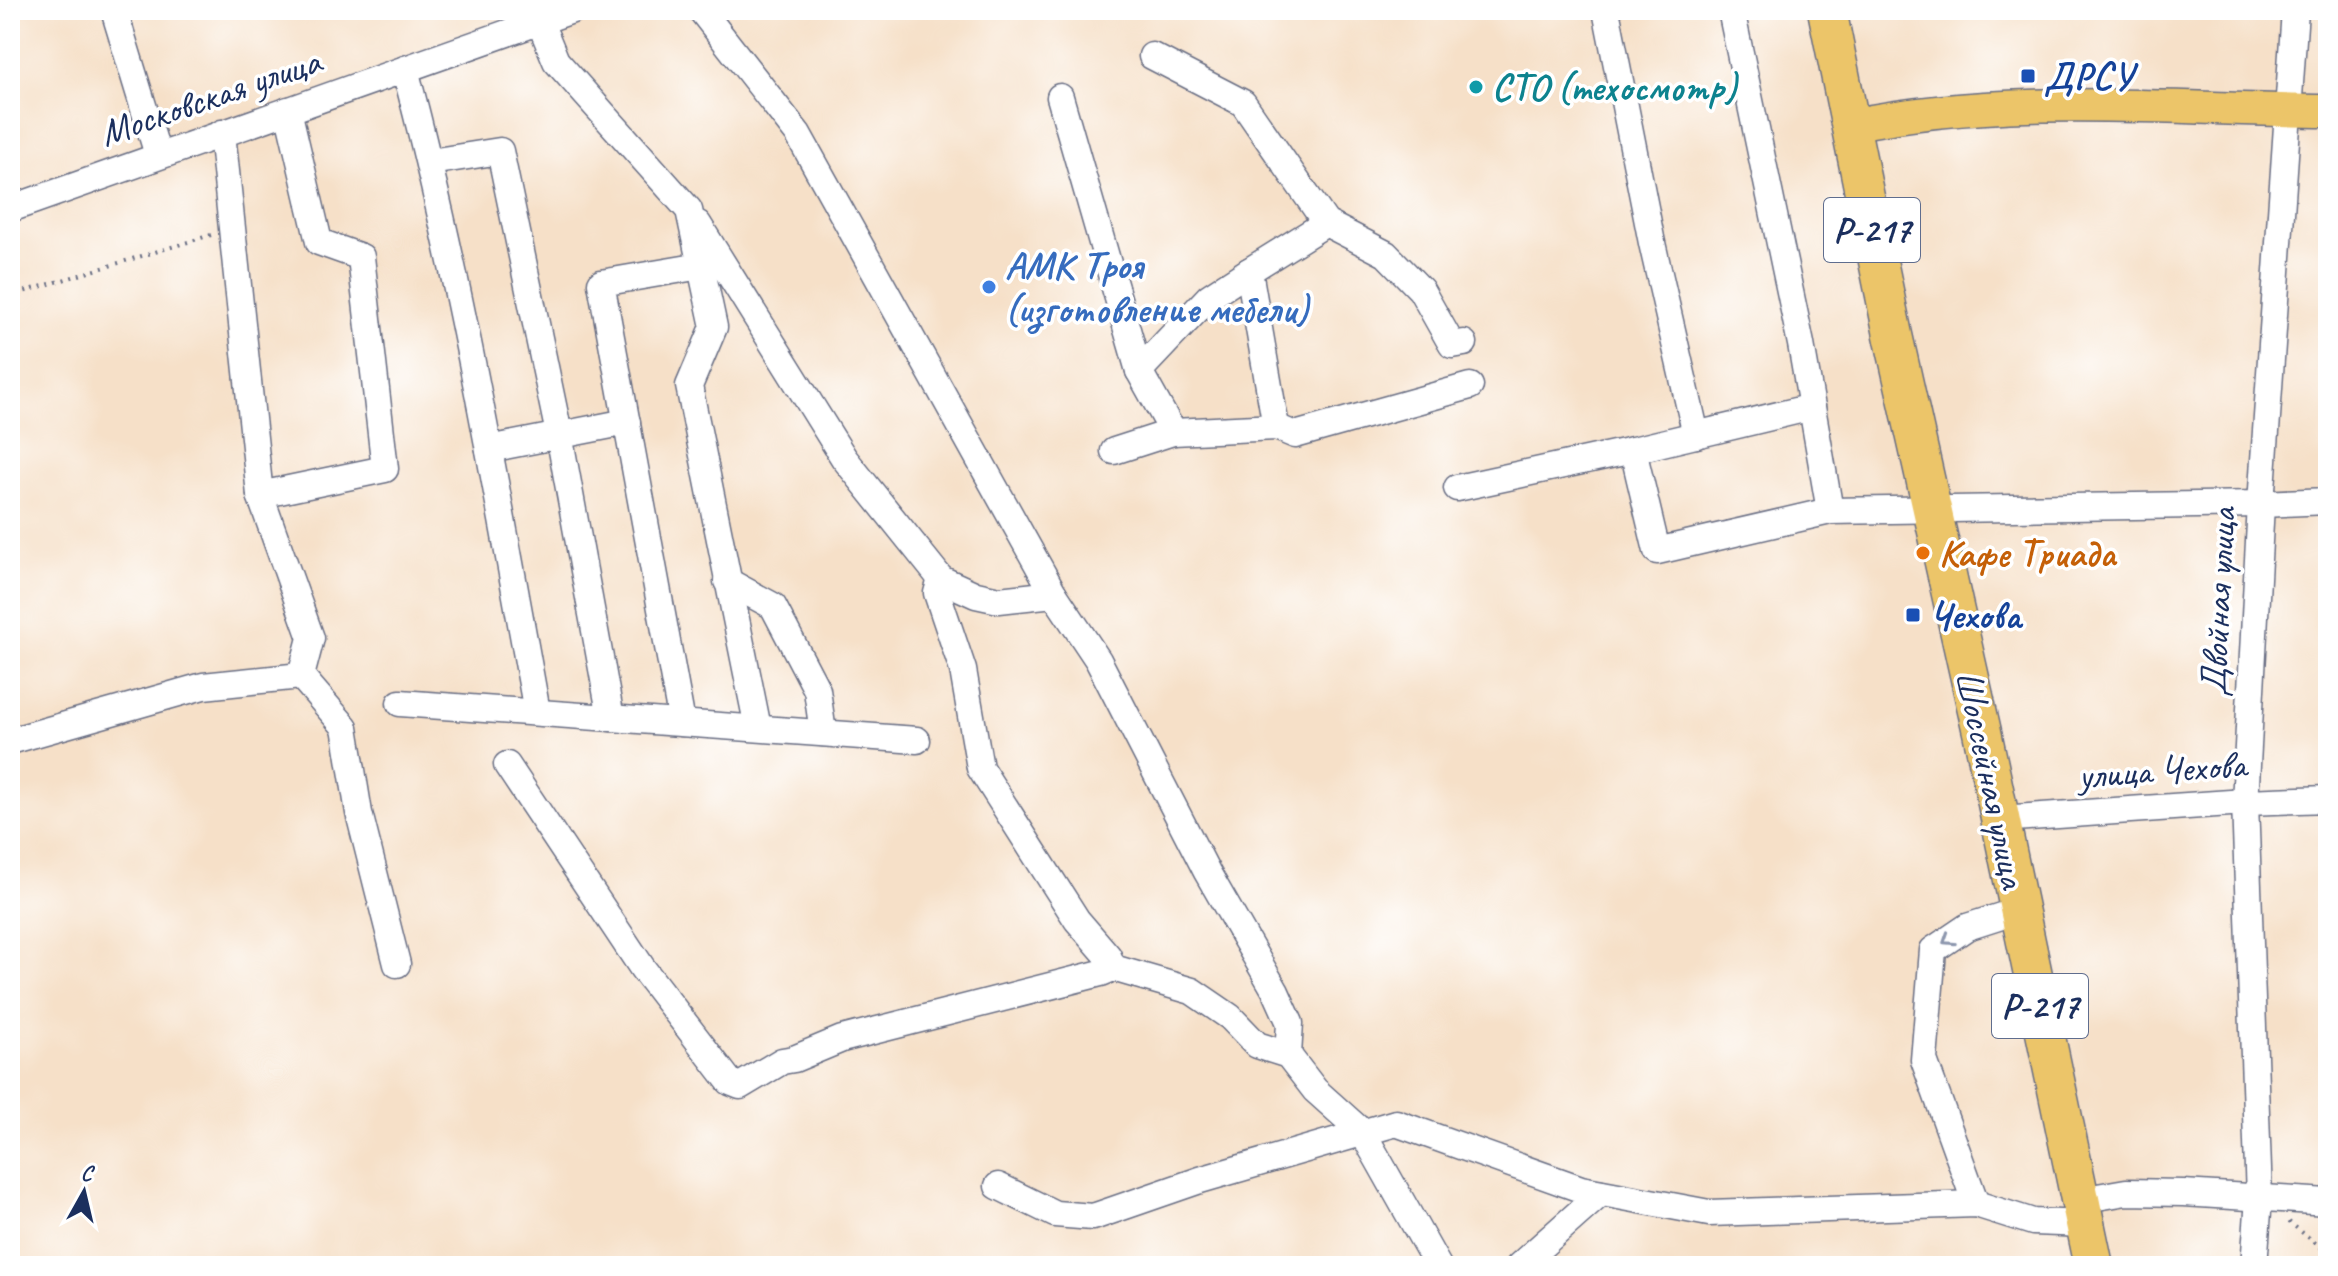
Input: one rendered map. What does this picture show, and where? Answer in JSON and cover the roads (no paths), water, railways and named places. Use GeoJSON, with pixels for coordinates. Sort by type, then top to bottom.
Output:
{"type":"FeatureCollection","features":[{"type":"Feature","properties":{"kind":"highway","name":"Шоссейная улица"},"geometry":{"type":"LineString","coordinates":[[1827,10],[1893,335],[2020,910],[2094,1266]]}},
{"type":"Feature","properties":{"kind":"main road"},"geometry":{"type":"LineString","coordinates":[[1851,125],[1902,115],[2028,106],[2328,111]]}},
{"type":"Feature","properties":{"kind":"street"},"geometry":{"type":"LineString","coordinates":[[114,10],[158,155]]}},
{"type":"Feature","properties":{"kind":"street","name":"Московская улица"},"geometry":{"type":"LineString","coordinates":[[10,209],[405,69],[537,16],[572,10]]}},
{"type":"Feature","properties":{"kind":"street"},"geometry":{"type":"LineString","coordinates":[[701,10],[798,134],[1054,594],[1098,660],[1207,872],[1276,992],[1290,1023],[1288,1055]]}},
{"type":"Feature","properties":{"kind":"street"},"geometry":{"type":"LineString","coordinates":[[1606,10],[1652,243],[1696,435]]}},
{"type":"Feature","properties":{"kind":"street"},"geometry":{"type":"LineString","coordinates":[[1731,10],[1801,344],[1830,511]]}},
{"type":"Feature","properties":{"kind":"street","name":"Двойная улица"},"geometry":{"type":"LineString","coordinates":[[2254,1266],[2259,1198],[2245,802],[2261,504],[2295,10]]}},
{"type":"Feature","properties":{"kind":"street"},"geometry":{"type":"LineString","coordinates":[[537,16],[556,61],[689,210],[844,458],[941,579],[976,595],[999,600],[1054,594]]}},
{"type":"Feature","properties":{"kind":"street"},"geometry":{"type":"LineString","coordinates":[[1152,56],[1243,103],[1326,223],[1386,254],[1421,290],[1452,345],[1464,343]]}},
{"type":"Feature","properties":{"kind":"street"},"geometry":{"type":"LineString","coordinates":[[405,69],[430,162],[489,449],[537,712]]}},
{"type":"Feature","properties":{"kind":"street"},"geometry":{"type":"LineString","coordinates":[[1060,97],[1139,371],[1173,432]]}},
{"type":"Feature","properties":{"kind":"street"},"geometry":{"type":"LineString","coordinates":[[260,495],[385,469],[361,257],[319,242],[288,110]]}},
{"type":"Feature","properties":{"kind":"street"},"geometry":{"type":"LineString","coordinates":[[222,133],[260,495],[311,638],[301,676]]}},
{"type":"Feature","properties":{"kind":"street"},"geometry":{"type":"LineString","coordinates":[[430,162],[500,151],[559,434],[611,718]]}},
{"type":"Feature","properties":{"kind":"street"},"geometry":{"type":"LineString","coordinates":[[689,210],[714,327],[689,386],[758,728]]}},
{"type":"Feature","properties":{"kind":"street"},"geometry":{"type":"LineString","coordinates":[[1139,371],[1209,297],[1326,223]]}},
{"type":"Feature","properties":{"kind":"street"},"geometry":{"type":"LineString","coordinates":[[682,723],[601,283],[701,266]]}},
{"type":"Feature","properties":{"kind":"street"},"geometry":{"type":"LineString","coordinates":[[1249,271],[1276,427]]}},
{"type":"Feature","properties":{"kind":"street"},"geometry":{"type":"LineString","coordinates":[[1114,451],[1173,432],[1276,427],[1295,435],[1470,386]]}},
{"type":"Feature","properties":{"kind":"street"},"geometry":{"type":"LineString","coordinates":[[1457,488],[1812,407]]}},
{"type":"Feature","properties":{"kind":"street"},"geometry":{"type":"LineString","coordinates":[[489,449],[627,422]]}},
{"type":"Feature","properties":{"kind":"street"},"geometry":{"type":"LineString","coordinates":[[1633,450],[1657,551],[1830,511],[2328,501]]}},
{"type":"Feature","properties":{"kind":"street"},"geometry":{"type":"LineString","coordinates":[[941,579],[937,593],[963,670],[980,768],[1077,920],[1108,956],[1113,968]]}},
{"type":"Feature","properties":{"kind":"street"},"geometry":{"type":"LineString","coordinates":[[727,581],[773,606],[817,690],[823,733]]}},
{"type":"Feature","properties":{"kind":"street"},"geometry":{"type":"LineString","coordinates":[[10,741],[203,686],[301,676]]}},
{"type":"Feature","properties":{"kind":"street"},"geometry":{"type":"LineString","coordinates":[[301,676],[345,727],[359,813],[397,964]]}},
{"type":"Feature","properties":{"kind":"street"},"geometry":{"type":"LineString","coordinates":[[400,703],[917,740]]}},
{"type":"Feature","properties":{"kind":"street"},"geometry":{"type":"LineString","coordinates":[[507,765],[643,969],[730,1082],[740,1086],[782,1061],[842,1039],[1113,968],[1192,991],[1230,1017],[1257,1045],[1288,1055],[1315,1090],[1363,1133],[1438,1266]]}},
{"type":"Feature","properties":{"kind":"street","name":"улица Чехова"},"geometry":{"type":"LineString","coordinates":[[2000,819],[2328,799]]}},
{"type":"Feature","properties":{"kind":"street"},"geometry":{"type":"LineString","coordinates":[[1976,1204],[1924,1060],[1933,950],[1967,927],[2020,910]]}},
{"type":"Feature","properties":{"kind":"street"},"geometry":{"type":"LineString","coordinates":[[998,1186],[1055,1214],[1093,1217],[1200,1180],[1396,1123],[1581,1189],[1709,1213],[1976,1204],[2033,1222],[2083,1212],[2126,1192],[2328,1202]]}},
{"type":"Feature","properties":{"kind":"street"},"geometry":{"type":"LineString","coordinates":[[1519,1266],[1601,1193]]}},
{"type":"Feature","properties":{"kind":"place","name":"ДРСУ"},"geometry":{"type":"Point","coordinates":[2028,76]}},
{"type":"Feature","properties":{"kind":"place","name":"СТО (техосмотр)"},"geometry":{"type":"Point","coordinates":[1476,87]}},
{"type":"Feature","properties":{"kind":"place","name":"АМК Троя (изготовление мебели)"},"geometry":{"type":"Point","coordinates":[989,287]}},
{"type":"Feature","properties":{"kind":"place","name":"Кафе Триада"},"geometry":{"type":"Point","coordinates":[1923,553]}},
{"type":"Feature","properties":{"kind":"place","name":"Чехова"},"geometry":{"type":"Point","coordinates":[1913,615]}}]}
